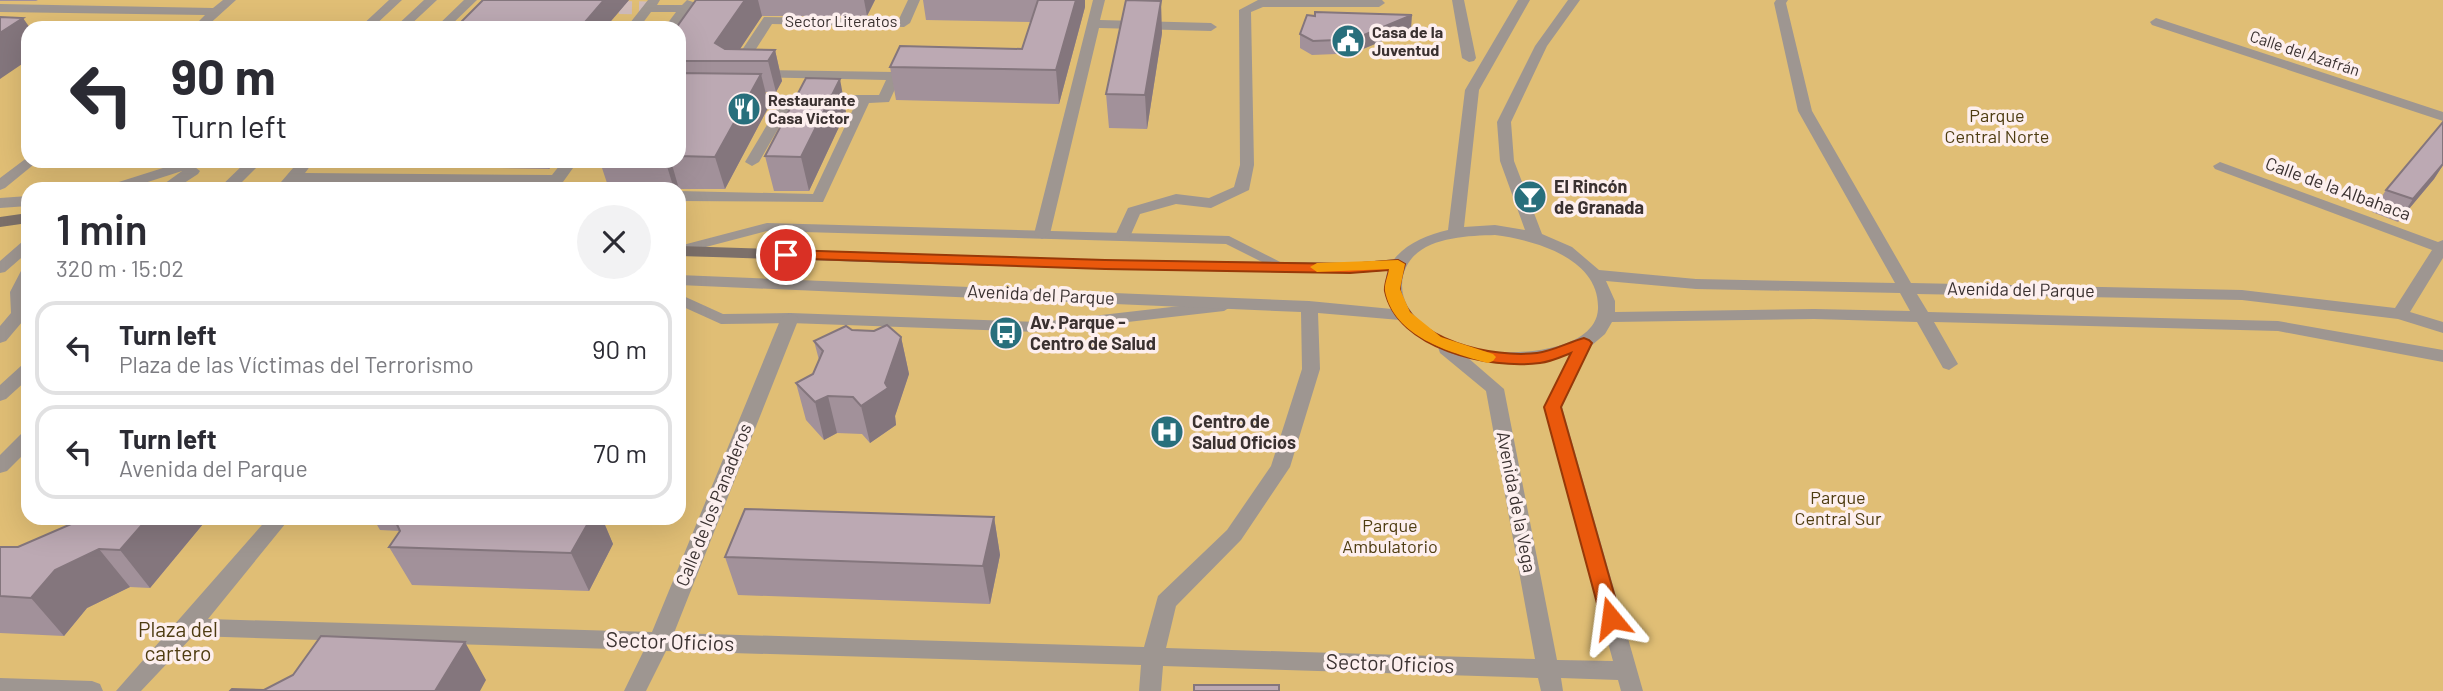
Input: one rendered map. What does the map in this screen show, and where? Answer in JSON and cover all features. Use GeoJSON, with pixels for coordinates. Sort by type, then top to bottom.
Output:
{"type":"FeatureCollection","features":[{"type":"Feature","properties":{"kind":"street"},"geometry":{"type":"LineString","coordinates":[[206,21],[230,0]]}},
{"type":"Feature","properties":{"kind":"street"},"geometry":{"type":"LineString","coordinates":[[373,21],[396,0]]}},
{"type":"Feature","properties":{"kind":"street"},"geometry":{"type":"LineString","coordinates":[[408,21],[431,0]]}},
{"type":"Feature","properties":{"kind":"street"},"geometry":{"type":"LineString","coordinates":[[449,21],[471,0]]}},
{"type":"Feature","properties":{"kind":"street","name":"Sector Literatos"},"geometry":{"type":"LineString","coordinates":[[864,100],[884,99],[894,76],[733,73],[768,20],[904,23],[914,0]]}},
{"type":"Feature","properties":{"kind":"street"},"geometry":{"type":"LineString","coordinates":[[1042,234],[1099,0]]}},
{"type":"Feature","properties":{"kind":"street"},"geometry":{"type":"LineString","coordinates":[[1458,0],[1469,58]]}},
{"type":"Feature","properties":{"kind":"street"},"geometry":{"type":"LineString","coordinates":[[1456,232],[1472,90],[1524,0]]}},
{"type":"Feature","properties":{"kind":"street"},"geometry":{"type":"LineString","coordinates":[[1535,237],[1507,161],[1504,121],[1541,46],[1574,0]]}},
{"type":"Feature","properties":{"kind":"street"},"geometry":{"type":"LineString","coordinates":[[1782,0],[1780,3],[1805,111],[1949,363]]}},
{"type":"Feature","properties":{"kind":"street"},"geometry":{"type":"LineString","coordinates":[[1123,236],[1133,211],[1175,199],[1211,202],[1241,190],[1247,165],[1245,10],[1261,3],[1379,3]]}},
{"type":"Feature","properties":{"kind":"street"},"geometry":{"type":"LineString","coordinates":[[638,21],[651,4],[689,4]]}},
{"type":"Feature","properties":{"kind":"street"},"geometry":{"type":"LineString","coordinates":[[676,21],[689,4]]}},
{"type":"Feature","properties":{"kind":"street"},"geometry":{"type":"LineString","coordinates":[[0,8],[217,12]]}},
{"type":"Feature","properties":{"kind":"street","name":"Calle del Azafrán"},"geometry":{"type":"LineString","coordinates":[[2156,22],[2443,117]]}},
{"type":"Feature","properties":{"kind":"street"},"geometry":{"type":"LineString","coordinates":[[1093,24],[1211,27]]}},
{"type":"Feature","properties":{"kind":"street"},"geometry":{"type":"LineString","coordinates":[[842,99],[852,75]]}},
{"type":"Feature","properties":{"kind":"street"},"geometry":{"type":"LineString","coordinates":[[686,197],[818,198],[864,100],[734,99]]}},
{"type":"Feature","properties":{"kind":"street"},"geometry":{"type":"LineString","coordinates":[[752,162],[789,99]]}},
{"type":"Feature","properties":{"kind":"street","name":"Calle de la Albahaca"},"geometry":{"type":"LineString","coordinates":[[2220,166],[2442,247]]}},
{"type":"Feature","properties":{"kind":"street"},"geometry":{"type":"LineString","coordinates":[[0,185],[22,168]]}},
{"type":"Feature","properties":{"kind":"street"},"geometry":{"type":"LineString","coordinates":[[133,182],[178,168]]}},
{"type":"Feature","properties":{"kind":"street"},"geometry":{"type":"LineString","coordinates":[[176,182],[197,168]]}},
{"type":"Feature","properties":{"kind":"street"},"geometry":{"type":"LineString","coordinates":[[234,182],[248,168]]}},
{"type":"Feature","properties":{"kind":"street"},"geometry":{"type":"LineString","coordinates":[[289,182],[301,168]]}},
{"type":"Feature","properties":{"kind":"street"},"geometry":{"type":"LineString","coordinates":[[294,177],[480,182]]}},
{"type":"Feature","properties":{"kind":"street"},"geometry":{"type":"LineString","coordinates":[[0,203],[21,202]]}},
{"type":"Feature","properties":{"kind":"street"},"geometry":{"type":"LineString","coordinates":[[0,222],[21,219]]}},
{"type":"Feature","properties":{"kind":"street"},"geometry":{"type":"LineString","coordinates":[[1496,230],[1535,237],[1578,257],[1596,275],[1607,296],[1606,317],[1598,331],[1584,343],[1540,358],[1485,357],[1435,341],[1403,315],[1392,289],[1398,264],[1421,244],[1456,232],[1496,230]]}},
{"type":"Feature","properties":{"kind":"street"},"geometry":{"type":"LineString","coordinates":[[2400,314],[2442,247]]}},
{"type":"Feature","properties":{"kind":"street","name":"Avenida del Parque"},"geometry":{"type":"LineString","coordinates":[[686,251],[1105,265],[1350,268],[1398,264]]}},
{"type":"Feature","properties":{"kind":"street","name":"Avenida del Parque"},"geometry":{"type":"LineString","coordinates":[[1596,275],[1696,284],[2242,295],[2400,314],[2443,328]]}},
{"type":"Feature","properties":{"kind":"street"},"geometry":{"type":"LineString","coordinates":[[21,280],[18,284],[17,301],[21,310]]}},
{"type":"Feature","properties":{"kind":"street","name":"Avenida del Parque"},"geometry":{"type":"LineString","coordinates":[[686,280],[1309,306],[1403,315]]}},
{"type":"Feature","properties":{"kind":"street"},"geometry":{"type":"LineString","coordinates":[[1150,691],[1153,657],[1166,602],[1234,536],[1280,467],[1311,369],[1309,306]]}},
{"type":"Feature","properties":{"kind":"street"},"geometry":{"type":"LineString","coordinates":[[0,308],[21,315]]}},
{"type":"Feature","properties":{"kind":"street","name":"Avenida del Parque"},"geometry":{"type":"LineString","coordinates":[[1606,317],[1814,314],[2278,326],[2443,356]]}},
{"type":"Feature","properties":{"kind":"street","name":"Calle de los Panaderos"},"geometry":{"type":"LineString","coordinates":[[635,691],[659,642],[790,318]]}},
{"type":"Feature","properties":{"kind":"street"},"geometry":{"type":"LineString","coordinates":[[0,337],[21,319]]}},
{"type":"Feature","properties":{"kind":"street","name":"Avenida de la Vega"},"geometry":{"type":"LineString","coordinates":[[1435,341],[1495,389],[1552,691]]}},
{"type":"Feature","properties":{"kind":"street"},"geometry":{"type":"LineString","coordinates":[[1584,343],[1553,407],[1629,681]]}},
{"type":"Feature","properties":{"kind":"street"},"geometry":{"type":"LineString","coordinates":[[0,395],[21,376]]}},
{"type":"Feature","properties":{"kind":"street"},"geometry":{"type":"LineString","coordinates":[[0,466],[21,446]]}},
{"type":"Feature","properties":{"kind":"street"},"geometry":{"type":"LineString","coordinates":[[127,691],[188,628],[274,525]]}},
{"type":"Feature","properties":{"kind":"street","name":"Sector Oficios"},"geometry":{"type":"LineString","coordinates":[[188,628],[1548,669],[1629,681]]}},
{"type":"Feature","properties":{"kind":"street"},"geometry":{"type":"LineString","coordinates":[[0,688],[92,691]]}},
{"type":"Feature","properties":{"kind":"lane"},"geometry":{"type":"LineString","coordinates":[[686,249],[767,227],[1123,236],[1229,240],[1283,267]]}},
{"type":"Feature","properties":{"kind":"lane"},"geometry":{"type":"LineString","coordinates":[[0,269],[21,250]]}},
{"type":"Feature","properties":{"kind":"lane"},"geometry":{"type":"LineString","coordinates":[[686,302],[721,319],[790,318],[1040,327],[1241,303]]}},
{"type":"Feature","properties":{"kind":"green space"},"geometry":{"type":"Polygon","coordinates":[[[0,0],[2443,0],[2443,691],[0,691],[0,0]]]}},
{"type":"Feature","properties":{"kind":"building"},"geometry":{"type":"Polygon","coordinates":[[[483,0],[604,0],[586,21],[462,21],[483,0]]]}},
{"type":"Feature","properties":{"kind":"building"},"geometry":{"type":"Polygon","coordinates":[[[696,0],[745,0],[715,43],[725,49],[775,50],[768,61],[686,61],[686,21],[681,21],[696,0]]]}},
{"type":"Feature","properties":{"kind":"building"},"geometry":{"type":"Polygon","coordinates":[[[1038,0],[1076,0],[1056,70],[890,67],[900,46],[1022,49],[1038,0]]]}},
{"type":"Feature","properties":{"kind":"building"},"geometry":{"type":"Polygon","coordinates":[[[1126,0],[1161,1],[1145,95],[1106,94],[1126,0]]]}},
{"type":"Feature","properties":{"kind":"building"},"geometry":{"type":"Polygon","coordinates":[[[1315,12],[1412,15],[1352,40],[1345,36],[1337,40],[1313,41],[1300,34],[1307,15],[1315,16],[1315,12]]]}},
{"type":"Feature","properties":{"kind":"building"},"geometry":{"type":"Polygon","coordinates":[[[0,17],[23,18],[0,33],[0,17]]]}},
{"type":"Feature","properties":{"kind":"building"},"geometry":{"type":"Polygon","coordinates":[[[686,73],[761,74],[715,157],[686,156],[686,73]]]}},
{"type":"Feature","properties":{"kind":"building"},"geometry":{"type":"Polygon","coordinates":[[[806,78],[840,79],[801,157],[765,156],[806,78]]]}},
{"type":"Feature","properties":{"kind":"building"},"geometry":{"type":"Polygon","coordinates":[[[2443,122],[2443,164],[2413,199],[2386,190],[2443,122]]]}},
{"type":"Feature","properties":{"kind":"building"},"geometry":{"type":"Polygon","coordinates":[[[887,325],[901,337],[885,383],[888,388],[861,406],[853,397],[828,396],[815,402],[796,383],[813,374],[823,351],[814,341],[846,326],[852,330],[874,331],[887,325]]]}},
{"type":"Feature","properties":{"kind":"building"},"geometry":{"type":"Polygon","coordinates":[[[745,509],[994,517],[983,566],[725,557],[745,509]]]}},
{"type":"Feature","properties":{"kind":"building"},"geometry":{"type":"Polygon","coordinates":[[[69,525],[142,525],[120,550],[99,549],[55,570],[31,598],[0,596],[0,547],[18,547],[69,525]]]}},
{"type":"Feature","properties":{"kind":"building"},"geometry":{"type":"Polygon","coordinates":[[[397,525],[587,525],[571,553],[389,547],[400,531],[397,525]]]}},
{"type":"Feature","properties":{"kind":"building"},"geometry":{"type":"Polygon","coordinates":[[[321,636],[465,642],[435,691],[230,691],[264,690],[293,675],[321,636]]]}},
{"type":"Feature","properties":{"kind":"building"},"geometry":{"type":"Polygon","coordinates":[[[1194,685],[1279,685],[1279,691],[1194,691],[1194,685]]]}},
{"type":"Feature","properties":{"kind":"tunnel"},"geometry":{"type":"LineString","coordinates":[[599,7],[648,8]]}},
{"type":"Feature","properties":{"kind":"slow traffic"},"geometry":{"type":"LineString","coordinates":[[1317,267],[1350,268],[1398,264],[1392,289],[1403,315],[1435,341],[1488,357]]}},
{"type":"Feature","properties":{"kind":"place","name":"Casa de la Juventud"},"geometry":{"type":"Point","coordinates":[1348,41]}},
{"type":"Feature","properties":{"kind":"place","name":"Restaurante Casa Victor"},"geometry":{"type":"Point","coordinates":[744,109]}},
{"type":"Feature","properties":{"kind":"place","name":"El Rincón de Granada"},"geometry":{"type":"Point","coordinates":[1530,197]}},
{"type":"Feature","properties":{"kind":"place","name":"Av. Parque - Centro de Salud"},"geometry":{"type":"Point","coordinates":[1006,333]}},
{"type":"Feature","properties":{"kind":"place","name":"Centro de Salud Oficios"},"geometry":{"type":"Point","coordinates":[1167,432]}},
{"type":"Feature","properties":{"kind":"route"},"geometry":{"type":"LineString","coordinates":[[786,255],[1105,265],[1350,268],[1398,264],[1392,289],[1403,315],[1435,341],[1485,357],[1513,358],[1540,358],[1584,343],[1553,407],[1611,618]]}},
{"type":"Feature","properties":{"kind":"park label","name":"Parque Central Norte"},"geometry":{"type":"Point","coordinates":[1997,126]}},
{"type":"Feature","properties":{"kind":"park label","name":"Parque Central Sur"},"geometry":{"type":"Point","coordinates":[1838,508]}},
{"type":"Feature","properties":{"kind":"park label","name":"Parque Ambulatorio"},"geometry":{"type":"Point","coordinates":[1390,536]}},
{"type":"Feature","properties":{"kind":"park label","name":"Plaza del cartero"},"geometry":{"type":"Point","coordinates":[178,642]}}]}
